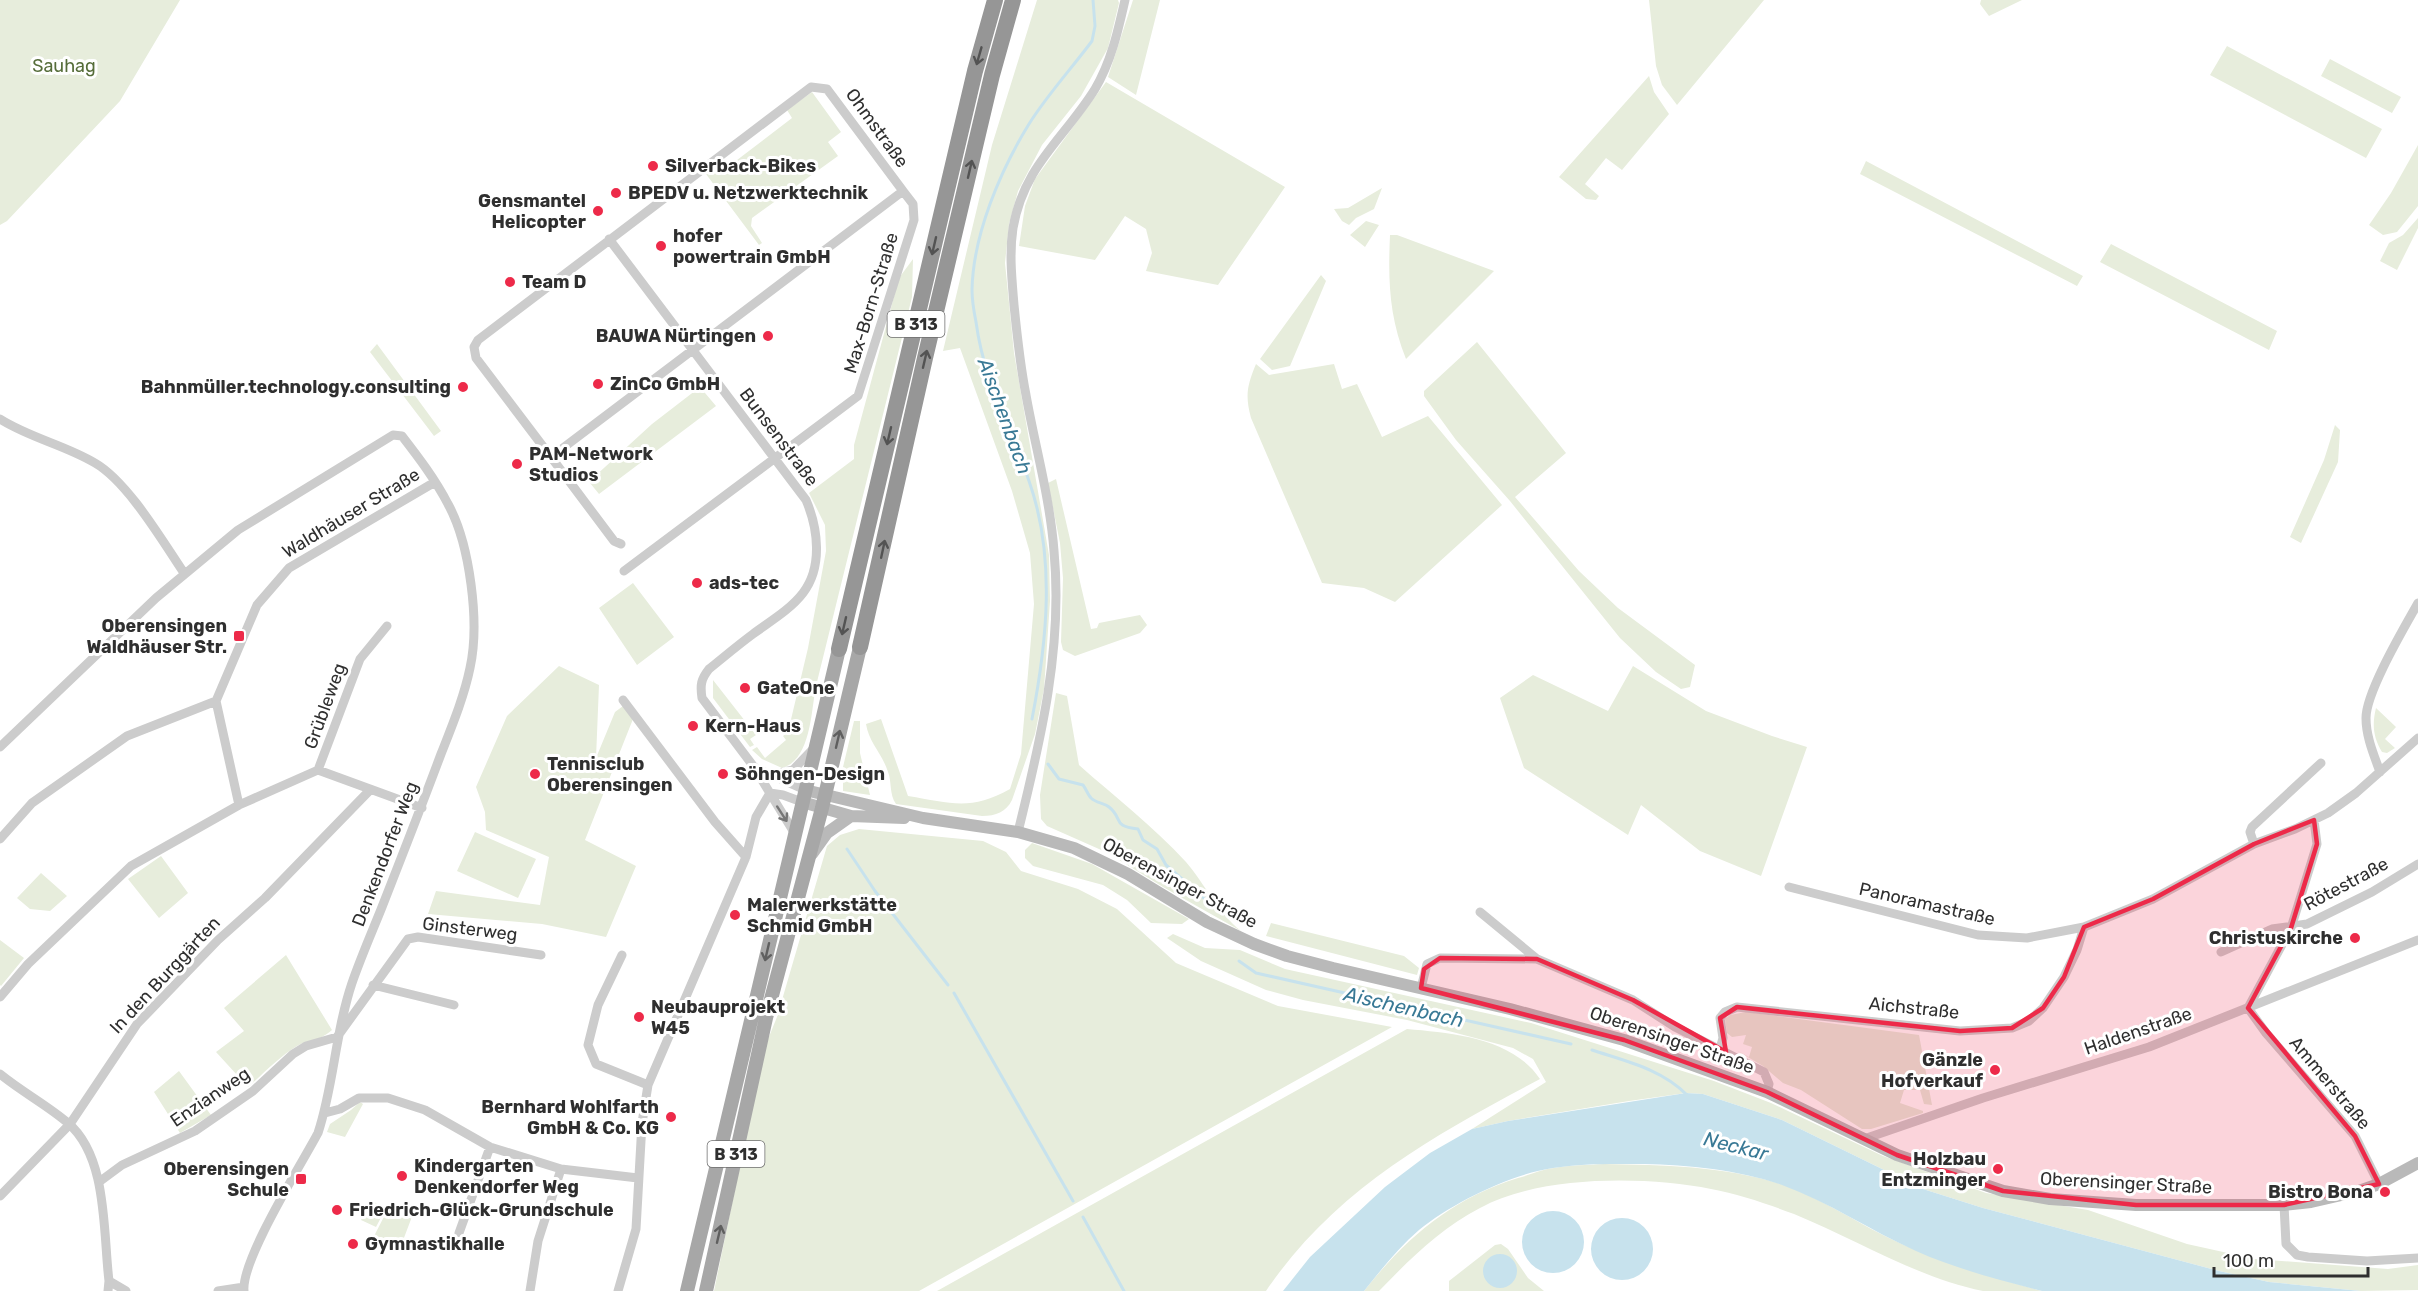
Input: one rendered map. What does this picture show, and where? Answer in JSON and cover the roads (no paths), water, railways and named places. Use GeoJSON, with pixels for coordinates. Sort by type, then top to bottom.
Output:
{"type":"FeatureCollection","features":[{"type":"Feature","properties":{"kind":"highway","name":"B 313"},"geometry":{"type":"LineString","coordinates":[[839,649],[975,71],[995,0]]}},
{"type":"Feature","properties":{"kind":"highway","name":"B 313"},"geometry":{"type":"LineString","coordinates":[[860,647],[933,324],[1013,0]]}},
{"type":"Feature","properties":{"kind":"main road","name":"B 313"},"geometry":{"type":"LineString","coordinates":[[706,1291],[764,1028],[823,802],[860,647]]}},
{"type":"Feature","properties":{"kind":"main road","name":"B 313"},"geometry":{"type":"LineString","coordinates":[[687,1291],[839,649]]}},
{"type":"Feature","properties":{"kind":"street"},"geometry":{"type":"LineString","coordinates":[[1018,832],[1041,741],[1048,702],[1056,617],[1056,591],[1054,549],[1018,349],[1012,278],[1013,228],[1021,201],[1037,165],[1093,92],[1102,76],[1112,52],[1125,0]]}},
{"type":"Feature","properties":{"kind":"street","name":"Ohmstraße"},"geometry":{"type":"LineString","coordinates":[[811,87],[827,89],[903,191],[551,457],[476,358],[474,347],[483,335],[811,87]]}},
{"type":"Feature","properties":{"kind":"street","name":"Max-Born-Straße"},"geometry":{"type":"LineString","coordinates":[[624,571],[850,405],[862,388],[914,220],[913,204],[903,191]]}},
{"type":"Feature","properties":{"kind":"street","name":"Bunsenstraße"},"geometry":{"type":"LineString","coordinates":[[609,239],[776,459],[806,500],[813,515],[817,534],[817,552],[804,592],[709,669],[701,678],[700,687],[702,698],[754,767],[795,834]]}},
{"type":"Feature","properties":{"kind":"street"},"geometry":{"type":"LineString","coordinates":[[0,419],[19,431],[59,444],[98,464],[132,497],[184,573],[0,747]]}},
{"type":"Feature","properties":{"kind":"street","name":"Denkendorfer Weg"},"geometry":{"type":"LineString","coordinates":[[184,573],[238,530],[393,435],[402,436],[449,506],[464,548],[470,579],[473,622],[471,667],[458,710],[422,808],[352,982],[337,1037],[325,1113],[318,1133],[252,1257],[244,1289]]}},
{"type":"Feature","properties":{"kind":"street"},"geometry":{"type":"LineString","coordinates":[[551,457],[614,541],[621,544]]}},
{"type":"Feature","properties":{"kind":"street","name":"Waldhäuser Straße"},"geometry":{"type":"LineString","coordinates":[[216,701],[257,605],[289,568],[435,482]]}},
{"type":"Feature","properties":{"kind":"street"},"geometry":{"type":"LineString","coordinates":[[2380,772],[2368,738],[2366,720],[2369,699],[2418,603]]}},
{"type":"Feature","properties":{"kind":"street","name":"Grübleweg"},"geometry":{"type":"LineString","coordinates":[[318,770],[360,658],[387,626]]}},
{"type":"Feature","properties":{"kind":"street"},"geometry":{"type":"LineString","coordinates":[[623,700],[715,822],[746,857]]}},
{"type":"Feature","properties":{"kind":"street"},"geometry":{"type":"LineString","coordinates":[[0,839],[32,804],[127,736],[216,701],[239,805]]}},
{"type":"Feature","properties":{"kind":"street","name":"Panoramastraße"},"geometry":{"type":"LineString","coordinates":[[1789,887],[1986,936],[2027,938],[2084,927],[2153,899],[2254,844],[2314,820],[2356,793],[2418,738]]}},
{"type":"Feature","properties":{"kind":"street"},"geometry":{"type":"LineString","coordinates":[[771,775],[793,770],[816,746]]}},
{"type":"Feature","properties":{"kind":"street"},"geometry":{"type":"LineString","coordinates":[[2254,844],[2250,832],[2253,827],[2321,763]]}},
{"type":"Feature","properties":{"kind":"street","name":"Bunsenstraße"},"geometry":{"type":"LineString","coordinates":[[754,767],[804,796]]}},
{"type":"Feature","properties":{"kind":"street"},"geometry":{"type":"LineString","coordinates":[[0,997],[28,964],[131,866],[239,805],[318,770],[422,808]]}},
{"type":"Feature","properties":{"kind":"street","name":"In den Burggärten"},"geometry":{"type":"LineString","coordinates":[[0,1196],[70,1124],[137,1024],[218,940],[265,898],[370,790]]}},
{"type":"Feature","properties":{"kind":"street"},"geometry":{"type":"LineString","coordinates":[[618,1291],[636,1228],[642,1123],[648,1085],[746,857],[756,817],[770,793],[804,796],[823,802]]}},
{"type":"Feature","properties":{"kind":"street","name":"Oberensinger Straße"},"geometry":{"type":"LineString","coordinates":[[823,802],[851,816],[886,819],[923,818]]}},
{"type":"Feature","properties":{"kind":"street","name":"Oberensinger Straße"},"geometry":{"type":"LineString","coordinates":[[823,802],[1018,832],[1074,848],[1102,861],[1207,922],[1254,944],[1287,956],[1597,1032],[1767,1092],[1897,1155],[2003,1191],[2050,1198],[2136,1205],[2284,1205],[2333,1198],[2379,1184],[2418,1163]]}},
{"type":"Feature","properties":{"kind":"street"},"geometry":{"type":"LineString","coordinates":[[807,863],[827,833],[851,816]]}},
{"type":"Feature","properties":{"kind":"street"},"geometry":{"type":"LineString","coordinates":[[2248,1008],[2291,928],[2318,844],[2314,820]]}},
{"type":"Feature","properties":{"kind":"street","name":"Rötestraße"},"geometry":{"type":"LineString","coordinates":[[2221,952],[2272,929],[2307,924],[2334,912],[2418,864]]}},
{"type":"Feature","properties":{"kind":"street"},"geometry":{"type":"LineString","coordinates":[[1480,912],[1537,959],[1633,1000],[1675,1027],[1764,1072],[1769,1084],[1767,1092]]}},
{"type":"Feature","properties":{"kind":"street","name":"Aichstraße"},"geometry":{"type":"LineString","coordinates":[[1720,1049],[1723,1038],[1720,1018],[1725,1011],[1737,1007],[1960,1031],[1999,1030],[2021,1025],[2036,1016],[2064,977],[2077,950],[2084,927]]}},
{"type":"Feature","properties":{"kind":"street","name":"Ginsterweg"},"geometry":{"type":"LineString","coordinates":[[337,1037],[408,939],[418,937],[541,955]]}},
{"type":"Feature","properties":{"kind":"street","name":"Haldenstraße"},"geometry":{"type":"LineString","coordinates":[[1864,1139],[1972,1102],[2149,1047],[2418,940]]}},
{"type":"Feature","properties":{"kind":"street"},"geometry":{"type":"LineString","coordinates":[[622,955],[598,1005],[588,1045],[596,1064],[648,1085]]}},
{"type":"Feature","properties":{"kind":"street"},"geometry":{"type":"LineString","coordinates":[[1421,988],[1427,964],[1440,958],[1537,959]]}},
{"type":"Feature","properties":{"kind":"street"},"geometry":{"type":"LineString","coordinates":[[373,985],[454,1005]]}},
{"type":"Feature","properties":{"kind":"street","name":"Ammerstraße"},"geometry":{"type":"LineString","coordinates":[[2248,1008],[2266,1033],[2355,1136],[2379,1184]]}},
{"type":"Feature","properties":{"kind":"street","name":"Enzianweg"},"geometry":{"type":"LineString","coordinates":[[99,1182],[123,1165],[195,1131],[253,1091],[293,1054],[306,1046],[337,1037]]}},
{"type":"Feature","properties":{"kind":"street"},"geometry":{"type":"LineString","coordinates":[[0,1074],[70,1124],[88,1147],[99,1182],[108,1286],[126,1291]]}},
{"type":"Feature","properties":{"kind":"street"},"geometry":{"type":"LineString","coordinates":[[325,1113],[340,1109],[359,1098],[388,1098],[425,1110],[490,1147],[561,1169],[638,1178]]}},
{"type":"Feature","properties":{"kind":"street"},"geometry":{"type":"LineString","coordinates":[[459,1233],[490,1147]]}},
{"type":"Feature","properties":{"kind":"street"},"geometry":{"type":"LineString","coordinates":[[530,1291],[538,1241],[561,1169]]}},
{"type":"Feature","properties":{"kind":"street"},"geometry":{"type":"LineString","coordinates":[[2284,1205],[2286,1244],[2297,1255],[2367,1262],[2418,1258]]}},
{"type":"Feature","properties":{"kind":"street"},"geometry":{"type":"LineString","coordinates":[[218,1291],[244,1289]]}},
{"type":"Feature","properties":{"kind":"water","name":"Neckar"},"geometry":{"type":"Polygon","coordinates":[[[1686,1093],[1703,1094],[1782,1120],[1923,1189],[1983,1208],[2219,1271],[2269,1282],[2361,1291],[2042,1291],[1978,1274],[1931,1257],[1799,1192],[1766,1180],[1696,1167],[1621,1164],[1564,1166],[1537,1171],[1483,1191],[1448,1210],[1419,1230],[1364,1291],[1283,1291],[1310,1257],[1385,1187],[1430,1153],[1472,1129],[1508,1121],[1686,1093]]]}},
{"type":"Feature","properties":{"kind":"water"},"geometry":{"type":"Polygon","coordinates":[[[1547,1211],[1559,1211],[1575,1220],[1582,1230],[1584,1242],[1582,1254],[1575,1264],[1559,1273],[1547,1273],[1536,1268],[1527,1259],[1522,1248],[1522,1236],[1527,1225],[1536,1216],[1547,1211]]]}},
{"type":"Feature","properties":{"kind":"water"},"geometry":{"type":"Polygon","coordinates":[[[1616,1218],[1628,1218],[1644,1227],[1651,1237],[1653,1249],[1651,1261],[1644,1271],[1628,1280],[1616,1280],[1605,1275],[1596,1266],[1591,1255],[1591,1243],[1596,1232],[1605,1223],[1616,1218]]]}},
{"type":"Feature","properties":{"kind":"water"},"geometry":{"type":"Polygon","coordinates":[[[1500,1254],[1512,1259],[1517,1271],[1512,1283],[1500,1288],[1488,1283],[1483,1271],[1488,1259],[1500,1254]]]}},
{"type":"Feature","properties":{"kind":"waterway","name":"Aischenbach"},"geometry":{"type":"LineString","coordinates":[[1032,719],[1045,630],[1046,569],[1043,539],[1029,481],[985,364],[972,290],[977,247],[998,183],[1018,142],[1036,113],[1092,41],[1095,26],[1093,0]]}},
{"type":"Feature","properties":{"kind":"waterway","name":"Aischenbach"},"geometry":{"type":"LineString","coordinates":[[1048,764],[1059,779],[1083,785],[1091,798],[1113,811],[1121,824],[1138,829],[1143,840],[1157,849],[1166,865],[1221,913]]}},
{"type":"Feature","properties":{"kind":"waterway"},"geometry":{"type":"LineString","coordinates":[[847,849],[875,891],[948,985]]}},
{"type":"Feature","properties":{"kind":"waterway","name":"Aischenbach"},"geometry":{"type":"LineString","coordinates":[[1239,961],[1256,973],[1571,1044]]}},
{"type":"Feature","properties":{"kind":"waterway"},"geometry":{"type":"LineString","coordinates":[[954,993],[1073,1201]]}},
{"type":"Feature","properties":{"kind":"waterway","name":"Aischenbach"},"geometry":{"type":"LineString","coordinates":[[1592,1050],[1655,1072],[1687,1095]]}},
{"type":"Feature","properties":{"kind":"waterway"},"geometry":{"type":"LineString","coordinates":[[1083,1217],[1124,1291]]}},
{"type":"Feature","properties":{"kind":"place","name":"Silverback-Bikes"},"geometry":{"type":"Point","coordinates":[653,166]}},
{"type":"Feature","properties":{"kind":"place","name":"BPEDV u. Netzwerktechnik"},"geometry":{"type":"Point","coordinates":[616,193]}},
{"type":"Feature","properties":{"kind":"place","name":"Gensmantel Helicopter"},"geometry":{"type":"Point","coordinates":[598,211]}},
{"type":"Feature","properties":{"kind":"place","name":"hofer powertrain GmbH"},"geometry":{"type":"Point","coordinates":[661,246]}},
{"type":"Feature","properties":{"kind":"place","name":"Team D"},"geometry":{"type":"Point","coordinates":[510,282]}},
{"type":"Feature","properties":{"kind":"place","name":"BAUWA Nürtingen"},"geometry":{"type":"Point","coordinates":[768,336]}},
{"type":"Feature","properties":{"kind":"place","name":"ZinCo GmbH"},"geometry":{"type":"Point","coordinates":[598,384]}},
{"type":"Feature","properties":{"kind":"place","name":"Bahnmüller.technology.consulting"},"geometry":{"type":"Point","coordinates":[463,387]}},
{"type":"Feature","properties":{"kind":"place","name":"PAM-Network Studios"},"geometry":{"type":"Point","coordinates":[517,464]}},
{"type":"Feature","properties":{"kind":"place","name":"ads-tec"},"geometry":{"type":"Point","coordinates":[697,583]}},
{"type":"Feature","properties":{"kind":"place","name":"Oberensingen Waldhäuser Str."},"geometry":{"type":"Point","coordinates":[239,636]}},
{"type":"Feature","properties":{"kind":"place","name":"GateOne"},"geometry":{"type":"Point","coordinates":[745,688]}},
{"type":"Feature","properties":{"kind":"place","name":"Kern-Haus"},"geometry":{"type":"Point","coordinates":[693,726]}},
{"type":"Feature","properties":{"kind":"place","name":"Tennisclub Oberensingen"},"geometry":{"type":"Point","coordinates":[535,774]}},
{"type":"Feature","properties":{"kind":"place","name":"Söhngen-Design"},"geometry":{"type":"Point","coordinates":[723,774]}},
{"type":"Feature","properties":{"kind":"place","name":"Malerwerkstätte Schmid GmbH"},"geometry":{"type":"Point","coordinates":[735,915]}},
{"type":"Feature","properties":{"kind":"place","name":"Christuskirche"},"geometry":{"type":"Point","coordinates":[2355,938]}},
{"type":"Feature","properties":{"kind":"place","name":"Neubauprojekt W45"},"geometry":{"type":"Point","coordinates":[639,1017]}},
{"type":"Feature","properties":{"kind":"place","name":"Gänzle Hofverkauf"},"geometry":{"type":"Point","coordinates":[1995,1070]}},
{"type":"Feature","properties":{"kind":"place","name":"Bernhard Wohlfarth GmbH & Co. KG"},"geometry":{"type":"Point","coordinates":[671,1117]}},
{"type":"Feature","properties":{"kind":"place","name":"Holzbau Entzminger"},"geometry":{"type":"Point","coordinates":[1998,1169]}},
{"type":"Feature","properties":{"kind":"place","name":"Kindergarten Denkendorfer Weg"},"geometry":{"type":"Point","coordinates":[402,1176]}},
{"type":"Feature","properties":{"kind":"place","name":"Oberensingen Schule"},"geometry":{"type":"Point","coordinates":[301,1179]}},
{"type":"Feature","properties":{"kind":"place","name":"Bistro Bona"},"geometry":{"type":"Point","coordinates":[2385,1192]}},
{"type":"Feature","properties":{"kind":"place","name":"Friedrich-Glück-Grundschule"},"geometry":{"type":"Point","coordinates":[337,1210]}},
{"type":"Feature","properties":{"kind":"place","name":"Gymnastikhalle"},"geometry":{"type":"Point","coordinates":[353,1244]}},
{"type":"Feature","properties":{"kind":"park label","name":"Sauhag"},"geometry":{"type":"Point","coordinates":[64,66]}}]}
